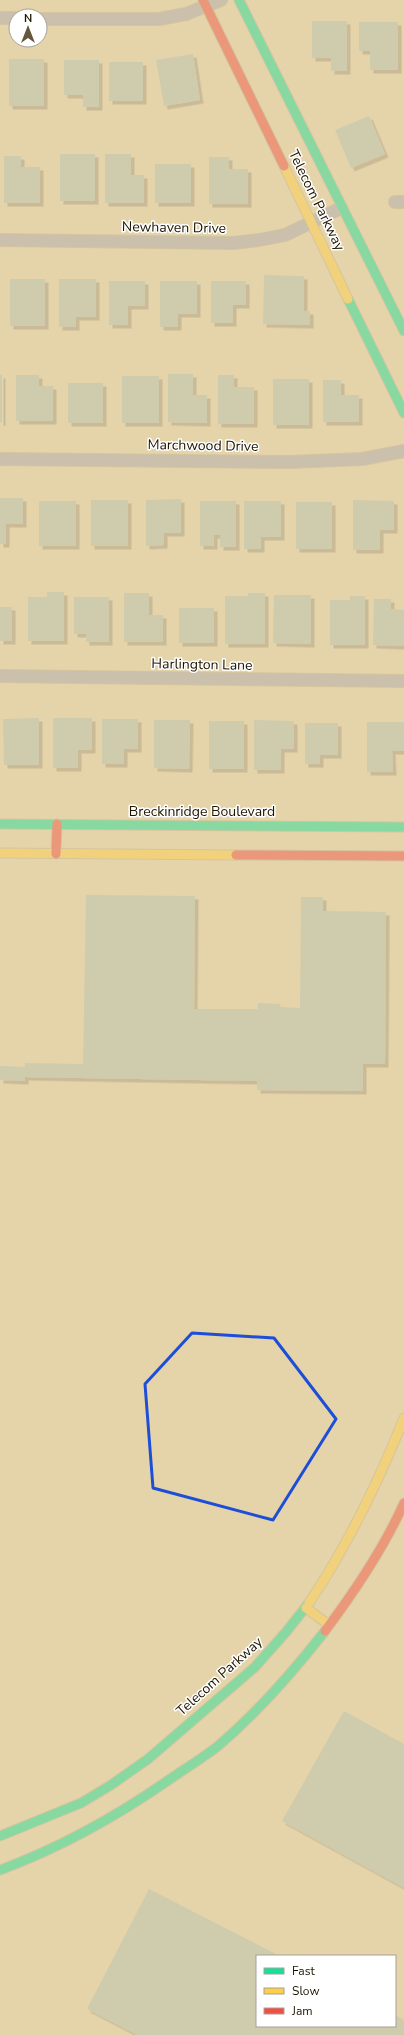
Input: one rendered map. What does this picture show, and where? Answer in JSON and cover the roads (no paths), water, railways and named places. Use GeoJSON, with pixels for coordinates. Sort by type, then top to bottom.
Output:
{"type":"FeatureCollection","features":[{"type":"Feature","properties":{"kind":"street"},"geometry":{"type":"LineString","coordinates":[[48,19],[159,19],[186,14],[204,3],[220,0]]}},
{"type":"Feature","properties":{"kind":"street","name":"Telecom Parkway"},"geometry":{"type":"LineString","coordinates":[[239,0],[341,208],[404,331]]}},
{"type":"Feature","properties":{"kind":"street","name":"Telecom Parkway"},"geometry":{"type":"LineString","coordinates":[[204,3],[404,413]]}},
{"type":"Feature","properties":{"kind":"street","name":"Newhaven Drive"},"geometry":{"type":"LineString","coordinates":[[0,240],[233,243],[285,235],[341,208]]}},
{"type":"Feature","properties":{"kind":"street","name":"Marchwood Drive"},"geometry":{"type":"LineString","coordinates":[[0,460],[290,462],[362,459],[404,451]]}},
{"type":"Feature","properties":{"kind":"street","name":"Harlington Lane"},"geometry":{"type":"LineString","coordinates":[[0,676],[404,681]]}},
{"type":"Feature","properties":{"kind":"street","name":"Breckinridge Boulevard"},"geometry":{"type":"LineString","coordinates":[[0,824],[404,827]]}},
{"type":"Feature","properties":{"kind":"street"},"geometry":{"type":"LineString","coordinates":[[56,854],[57,824]]}},
{"type":"Feature","properties":{"kind":"street"},"geometry":{"type":"LineString","coordinates":[[0,853],[404,856]]}},
{"type":"Feature","properties":{"kind":"street","name":"Telecom Parkway"},"geometry":{"type":"LineString","coordinates":[[0,1836],[38,1822],[91,1797],[129,1774],[168,1744],[186,1725],[262,1659],[306,1608],[360,1519],[404,1418]]}},
{"type":"Feature","properties":{"kind":"street"},"geometry":{"type":"LineString","coordinates":[[0,1870],[58,1845],[113,1818],[149,1795],[221,1744],[254,1713],[281,1684],[347,1602],[393,1529],[404,1503]]}},
{"type":"Feature","properties":{"kind":"street"},"geometry":{"type":"LineString","coordinates":[[306,1608],[329,1625]]}}]}
